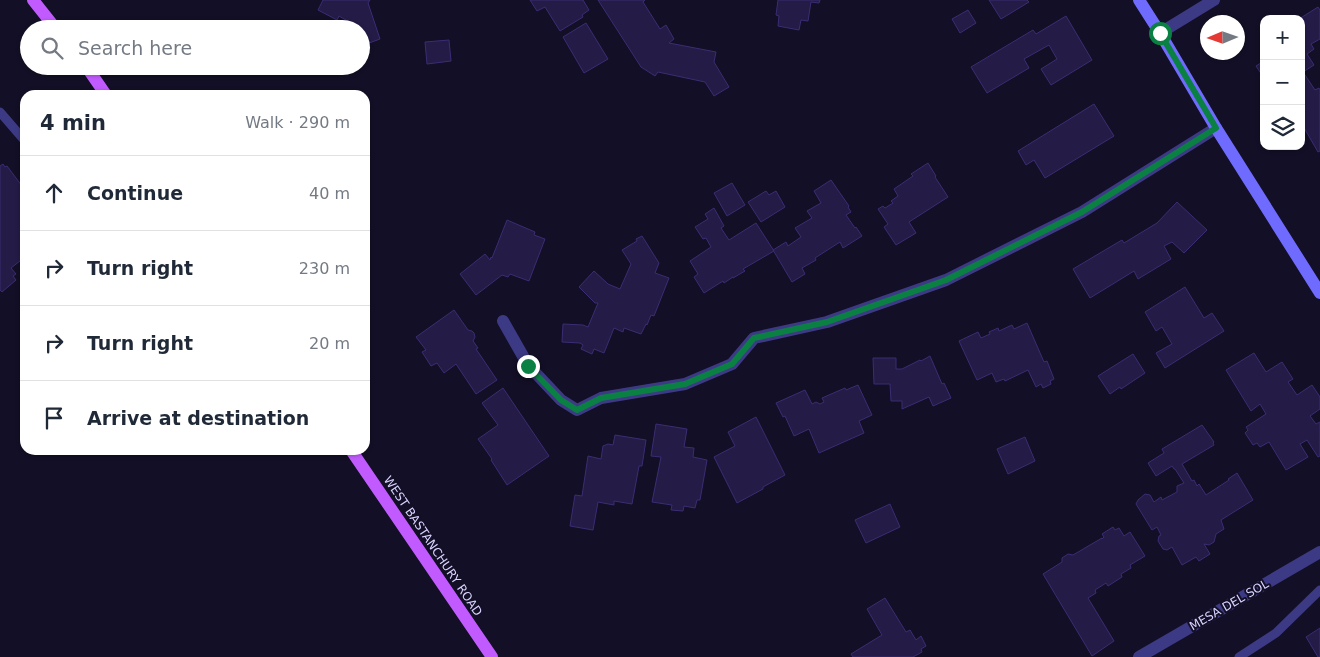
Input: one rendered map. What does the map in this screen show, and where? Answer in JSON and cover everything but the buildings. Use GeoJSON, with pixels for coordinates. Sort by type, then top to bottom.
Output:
{"type":"FeatureCollection","features":[{"type":"Feature","properties":{"kind":"main road"},"geometry":{"type":"LineString","coordinates":[[33,0],[49,20]]}},
{"type":"Feature","properties":{"kind":"main road"},"geometry":{"type":"LineString","coordinates":[[92,75],[103,90]]}},
{"type":"Feature","properties":{"kind":"main road","name":"WEST BASTANCHURY ROAD"},"geometry":{"type":"LineString","coordinates":[[354,455],[492,657]]}},
{"type":"Feature","properties":{"kind":"street"},"geometry":{"type":"LineString","coordinates":[[1139,0],[1216,128],[1320,293]]}},
{"type":"Feature","properties":{"kind":"street"},"geometry":{"type":"LineString","coordinates":[[1160,33],[1214,0]]}},
{"type":"Feature","properties":{"kind":"street"},"geometry":{"type":"LineString","coordinates":[[503,320],[528,366],[561,400],[577,410],[601,398],[685,384],[732,364],[754,338],[827,322],[946,280],[1082,212],[1216,128]]}},
{"type":"Feature","properties":{"kind":"street","name":"MESA DEL SOL"},"geometry":{"type":"LineString","coordinates":[[1139,657],[1320,552]]}},
{"type":"Feature","properties":{"kind":"lane"},"geometry":{"type":"LineString","coordinates":[[0,112],[20,135]]}},
{"type":"Feature","properties":{"kind":"lane"},"geometry":{"type":"LineString","coordinates":[[1239,657],[1276,633],[1320,590]]}},
{"type":"Feature","properties":{"kind":"route"},"geometry":{"type":"LineString","coordinates":[[528,366],[561,400],[577,410],[601,398],[685,384],[732,364],[754,338],[827,322],[946,280],[1082,212],[1216,128],[1160,33]]}}]}
